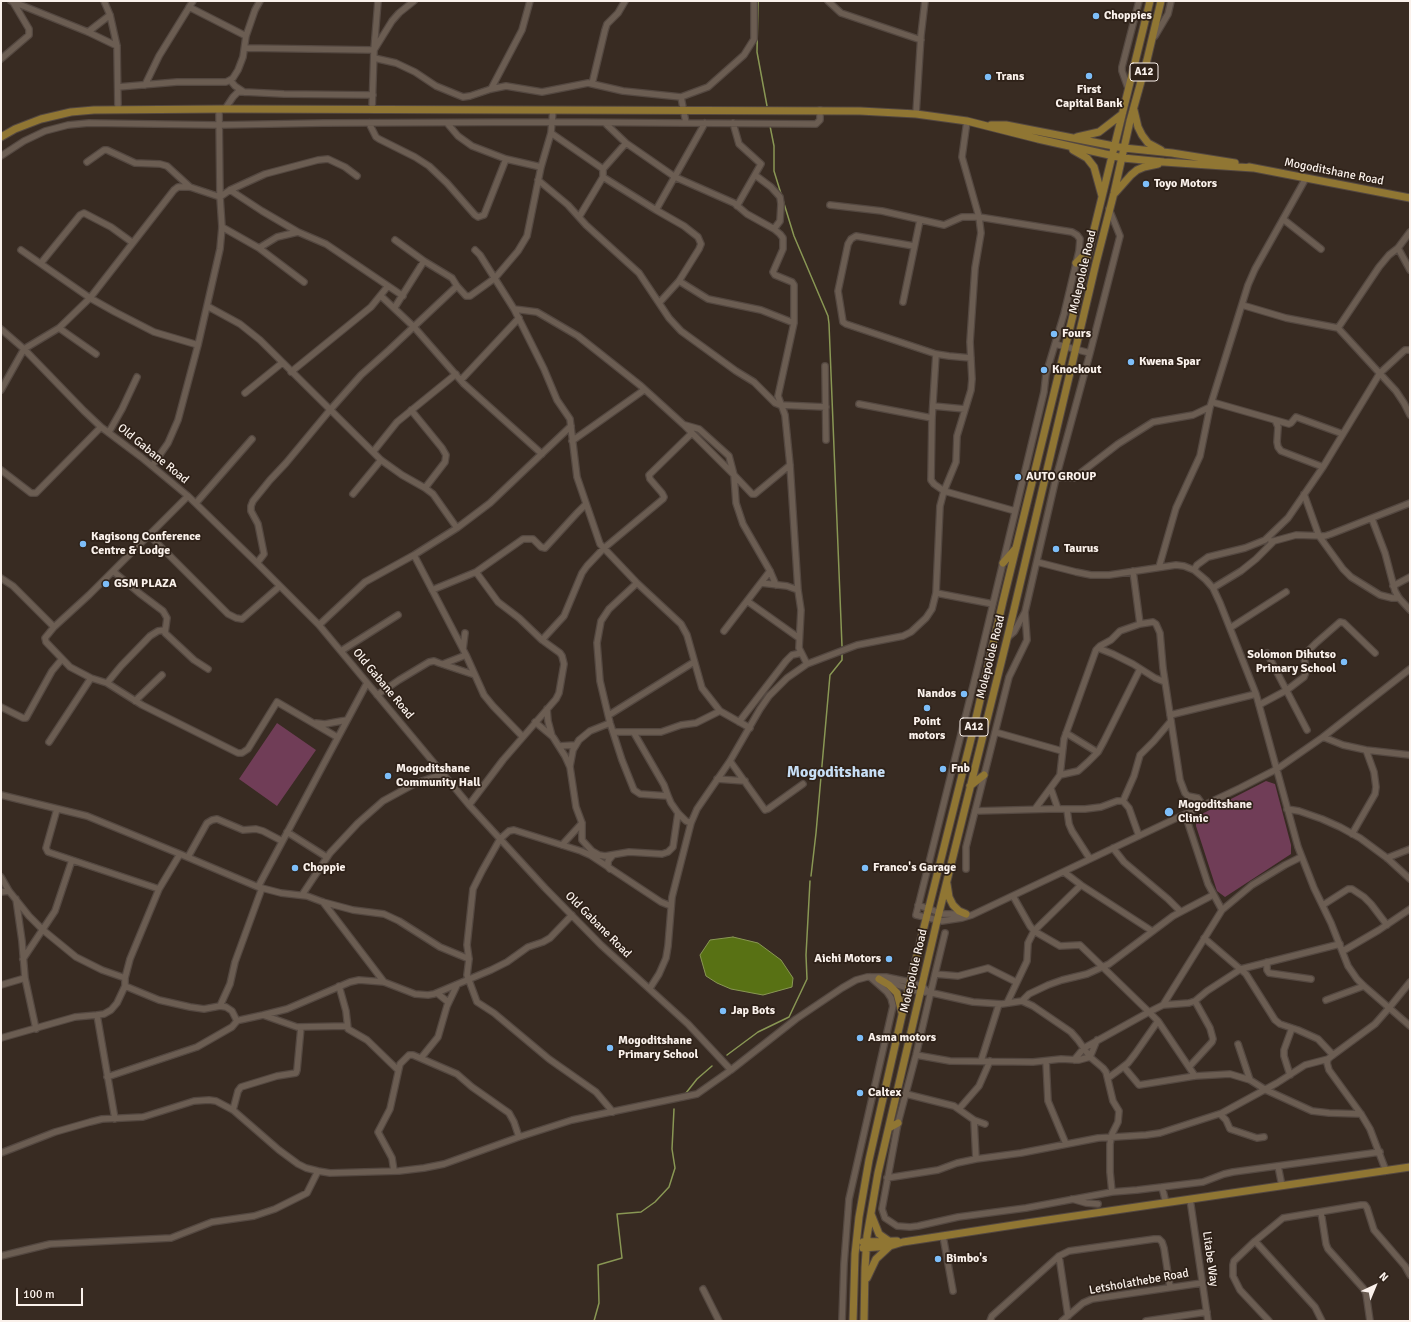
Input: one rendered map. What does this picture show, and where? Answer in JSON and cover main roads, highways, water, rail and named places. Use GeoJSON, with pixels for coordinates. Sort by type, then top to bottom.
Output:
{"type":"FeatureCollection","features":[{"type":"Feature","properties":{"kind":"main road","name":"Molepolole Road"},"geometry":{"type":"LineString","coordinates":[[853,1321],[856,1244],[868,1160],[884,1098],[902,1015],[972,735],[1003,601],[1150,1]]}},
{"type":"Feature","properties":{"kind":"main road","name":"Molepolole Road"},"geometry":{"type":"LineString","coordinates":[[864,1321],[866,1245],[888,1128],[1109,209],[1123,158],[1124,148],[1161,1]]}},
{"type":"Feature","properties":{"kind":"main road"},"geometry":{"type":"LineString","coordinates":[[1134,107],[1138,127],[1148,143],[1172,153]]}},
{"type":"Feature","properties":{"kind":"main road"},"geometry":{"type":"LineString","coordinates":[[1,137],[27,124],[57,114],[84,110],[820,110],[916,114],[986,125],[1064,146],[1123,158],[1254,168]]}},
{"type":"Feature","properties":{"kind":"main road"},"geometry":{"type":"LineString","coordinates":[[1070,138],[1099,132],[1121,115]]}},
{"type":"Feature","properties":{"kind":"main road"},"geometry":{"type":"LineString","coordinates":[[986,125],[1006,125],[1124,148],[1172,153],[1254,168]]}},
{"type":"Feature","properties":{"kind":"main road"},"geometry":{"type":"LineString","coordinates":[[1064,146],[1080,154],[1094,167],[1102,198]]}},
{"type":"Feature","properties":{"kind":"main road"},"geometry":{"type":"LineString","coordinates":[[1114,193],[1137,170],[1164,162]]}},
{"type":"Feature","properties":{"kind":"main road","name":"Mogoditshane Road"},"geometry":{"type":"LineString","coordinates":[[1254,168],[1410,198]]}},
{"type":"Feature","properties":{"kind":"main road"},"geometry":{"type":"LineString","coordinates":[[1076,263],[1089,249]]}},
{"type":"Feature","properties":{"kind":"main road"},"geometry":{"type":"LineString","coordinates":[[1003,563],[1017,548]]}},
{"type":"Feature","properties":{"kind":"main road"},"geometry":{"type":"LineString","coordinates":[[972,735],[976,736],[978,734],[988,714]]}},
{"type":"Feature","properties":{"kind":"main road"},"geometry":{"type":"LineString","coordinates":[[970,786],[984,775]]}},
{"type":"Feature","properties":{"kind":"main road"},"geometry":{"type":"LineString","coordinates":[[947,882],[953,905],[959,911],[966,914]]}},
{"type":"Feature","properties":{"kind":"main road"},"geometry":{"type":"LineString","coordinates":[[874,978],[889,985],[897,992],[902,1015]]}},
{"type":"Feature","properties":{"kind":"main road"},"geometry":{"type":"LineString","coordinates":[[888,1128],[898,1123]]}},
{"type":"Feature","properties":{"kind":"main road"},"geometry":{"type":"LineString","coordinates":[[856,1244],[890,1244],[1410,1167]]}},
{"type":"Feature","properties":{"kind":"main road"},"geometry":{"type":"LineString","coordinates":[[871,1212],[876,1229],[879,1234],[890,1244]]}},
{"type":"Feature","properties":{"kind":"main road"},"geometry":{"type":"LineString","coordinates":[[865,1282],[872,1265],[890,1244]]}},
{"type":"Feature","properties":{"kind":"waterway"},"geometry":{"type":"LineString","coordinates":[[758,1],[757,52],[767,106]]}},
{"type":"Feature","properties":{"kind":"waterway"},"geometry":{"type":"LineString","coordinates":[[770,126],[774,146],[774,171],[794,236],[828,316],[842,646]]}},
{"type":"Feature","properties":{"kind":"waterway"},"geometry":{"type":"LineString","coordinates":[[811,876],[830,675],[842,660],[842,654]]}},
{"type":"Feature","properties":{"kind":"waterway"},"geometry":{"type":"LineString","coordinates":[[727,1055],[758,1032],[789,1017],[807,979],[806,955],[810,881]]}},
{"type":"Feature","properties":{"kind":"waterway"},"geometry":{"type":"LineString","coordinates":[[686,1093],[697,1079],[712,1066]]}},
{"type":"Feature","properties":{"kind":"waterway"},"geometry":{"type":"LineString","coordinates":[[594,1321],[599,1303],[598,1265],[622,1258],[617,1214],[641,1212],[655,1202],[669,1187],[675,1168],[672,1149],[674,1109]]}},
{"type":"Feature","properties":{"kind":"place","name":"Choppies"},"geometry":{"type":"Point","coordinates":[1096,16]}},
{"type":"Feature","properties":{"kind":"place","name":"First Capital Bank"},"geometry":{"type":"Point","coordinates":[1089,76]}},
{"type":"Feature","properties":{"kind":"place","name":"Trans"},"geometry":{"type":"Point","coordinates":[988,77]}},
{"type":"Feature","properties":{"kind":"place","name":"Toyo Motors"},"geometry":{"type":"Point","coordinates":[1146,184]}},
{"type":"Feature","properties":{"kind":"place","name":"Fours"},"geometry":{"type":"Point","coordinates":[1054,334]}},
{"type":"Feature","properties":{"kind":"place","name":"Kwena Spar"},"geometry":{"type":"Point","coordinates":[1131,362]}},
{"type":"Feature","properties":{"kind":"place","name":"Knockout"},"geometry":{"type":"Point","coordinates":[1044,370]}},
{"type":"Feature","properties":{"kind":"place","name":"AUTO GROUP"},"geometry":{"type":"Point","coordinates":[1018,477]}},
{"type":"Feature","properties":{"kind":"place","name":"Kagisong Conference Centre & Lodge"},"geometry":{"type":"Point","coordinates":[83,544]}},
{"type":"Feature","properties":{"kind":"place","name":"Taurus"},"geometry":{"type":"Point","coordinates":[1056,549]}},
{"type":"Feature","properties":{"kind":"place","name":"GSM PLAZA"},"geometry":{"type":"Point","coordinates":[106,584]}},
{"type":"Feature","properties":{"kind":"place","name":"Solomon Dihutso Primary School"},"geometry":{"type":"Point","coordinates":[1344,662]}},
{"type":"Feature","properties":{"kind":"place","name":"Nandos"},"geometry":{"type":"Point","coordinates":[964,694]}},
{"type":"Feature","properties":{"kind":"place","name":"Point motors"},"geometry":{"type":"Point","coordinates":[927,708]}},
{"type":"Feature","properties":{"kind":"place","name":"Fnb"},"geometry":{"type":"Point","coordinates":[943,769]}},
{"type":"Feature","properties":{"kind":"place","name":"Mogoditshane Community Hall"},"geometry":{"type":"Point","coordinates":[388,776]}},
{"type":"Feature","properties":{"kind":"place","name":"Mogoditshane Clinic"},"geometry":{"type":"Point","coordinates":[1169,812]}},
{"type":"Feature","properties":{"kind":"place","name":"Choppie"},"geometry":{"type":"Point","coordinates":[295,868]}},
{"type":"Feature","properties":{"kind":"place","name":"Franco's Garage"},"geometry":{"type":"Point","coordinates":[865,868]}},
{"type":"Feature","properties":{"kind":"place","name":"Aichi Motors"},"geometry":{"type":"Point","coordinates":[889,959]}},
{"type":"Feature","properties":{"kind":"place","name":"Jap Bots"},"geometry":{"type":"Point","coordinates":[723,1011]}},
{"type":"Feature","properties":{"kind":"place","name":"Asma motors"},"geometry":{"type":"Point","coordinates":[860,1038]}},
{"type":"Feature","properties":{"kind":"place","name":"Mogoditshane Primary School"},"geometry":{"type":"Point","coordinates":[610,1048]}},
{"type":"Feature","properties":{"kind":"place","name":"Caltex"},"geometry":{"type":"Point","coordinates":[860,1093]}},
{"type":"Feature","properties":{"kind":"place","name":"Bimbo's"},"geometry":{"type":"Point","coordinates":[938,1259]}},
{"type":"Feature","properties":{"kind":"district","name":"Mogoditshane"},"geometry":{"type":"Point","coordinates":[836,773]}}]}
